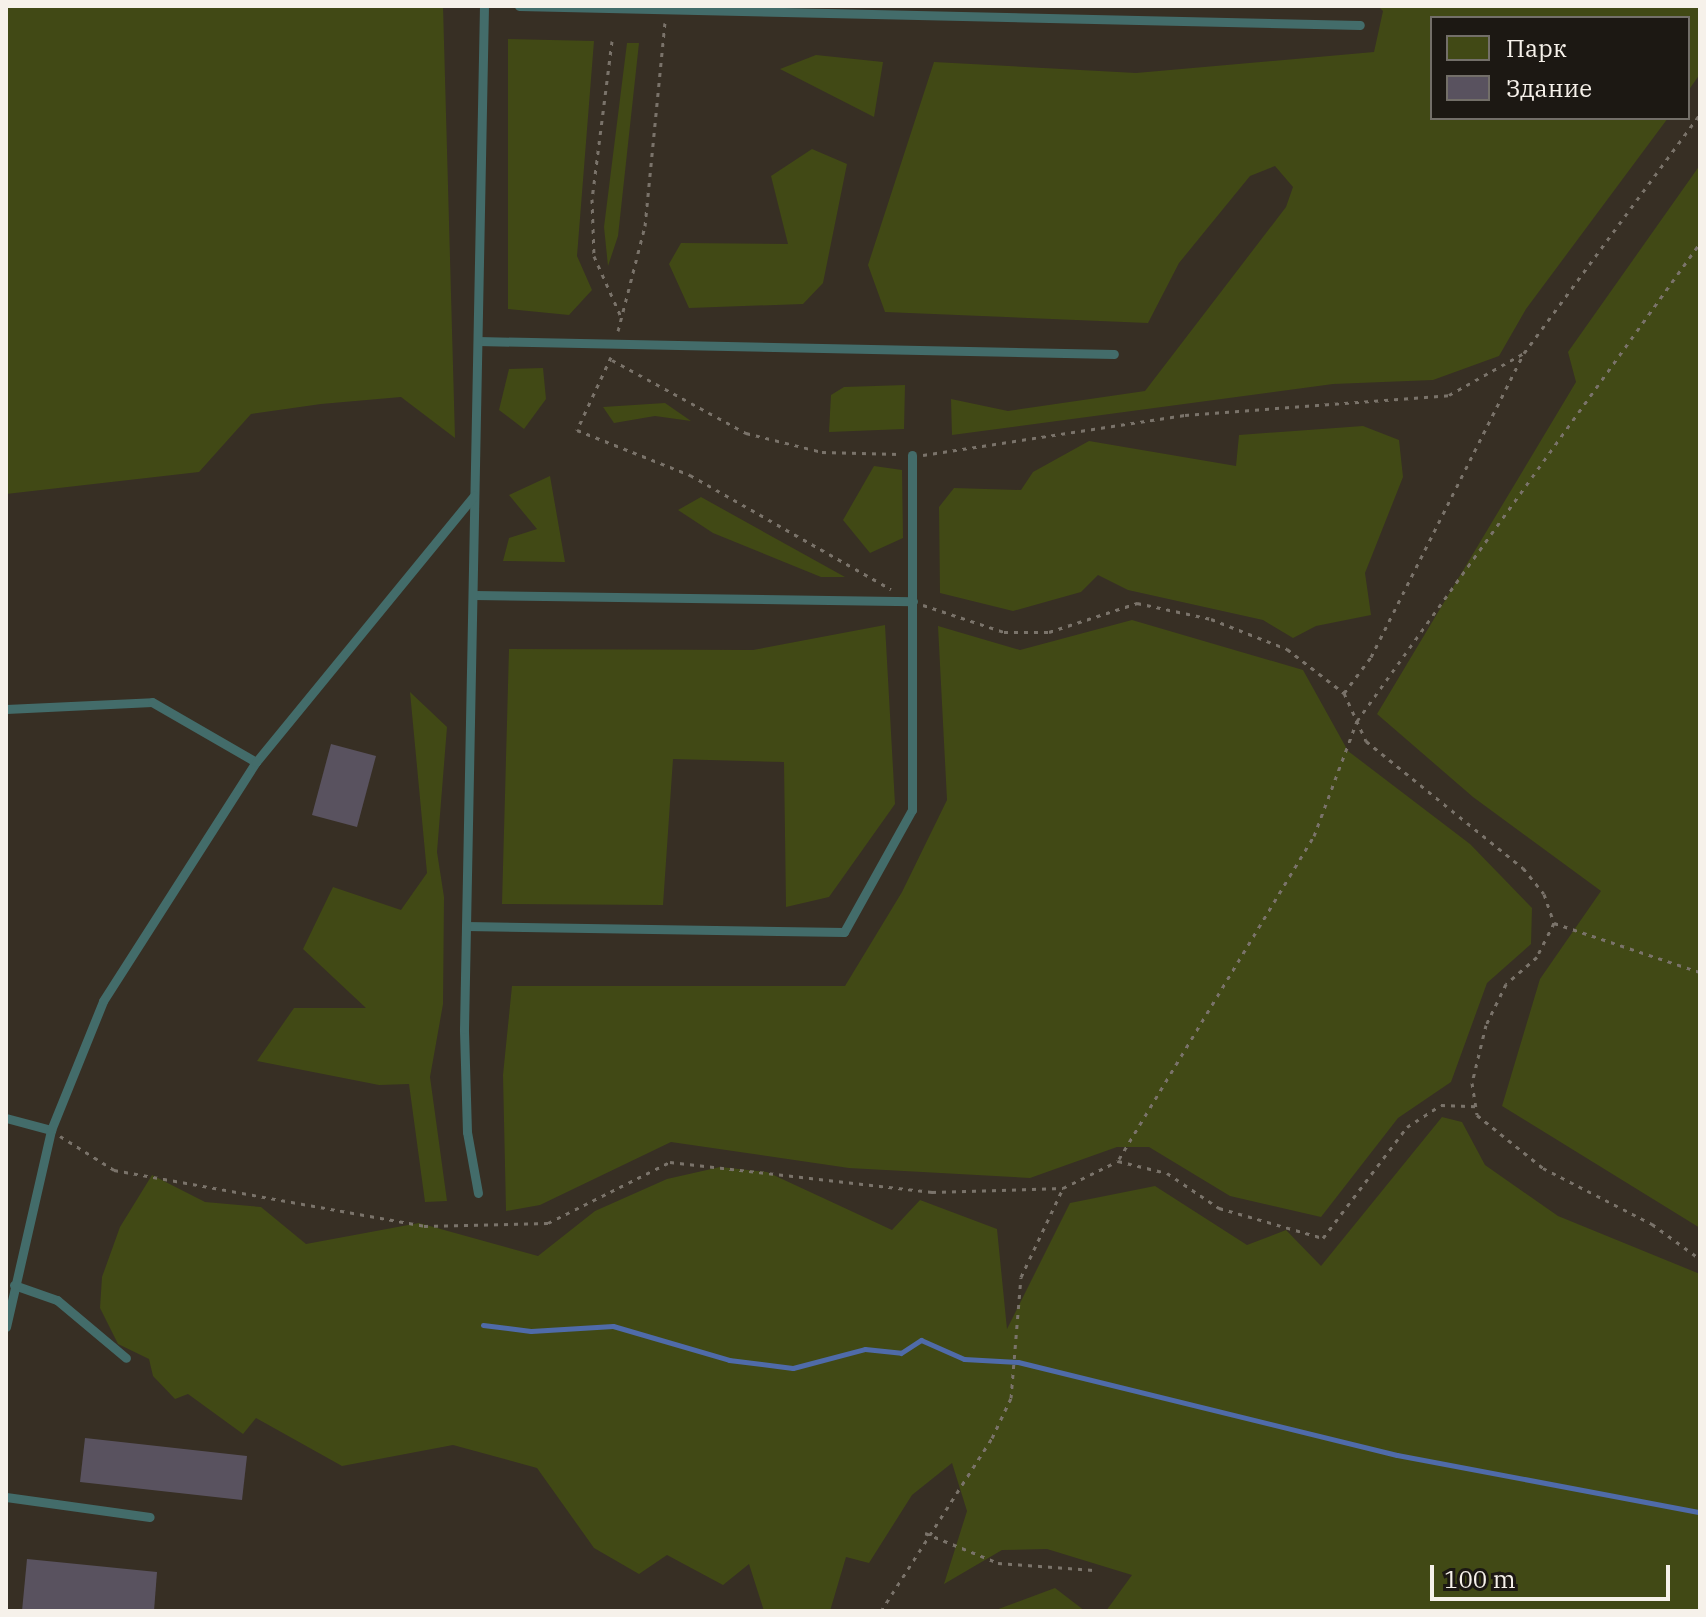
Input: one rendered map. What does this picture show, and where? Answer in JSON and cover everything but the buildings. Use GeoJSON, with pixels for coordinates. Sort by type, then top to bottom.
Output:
{"type":"FeatureCollection","features":[{"type":"Feature","properties":{"kind":"lane"},"geometry":{"type":"LineString","coordinates":[[478,1193],[467,1132],[466,926],[484,6]]}},
{"type":"Feature","properties":{"kind":"lane"},"geometry":{"type":"LineString","coordinates":[[519,6],[1360,25]]}},
{"type":"Feature","properties":{"kind":"lane"},"geometry":{"type":"LineString","coordinates":[[478,341],[1114,354]]}},
{"type":"Feature","properties":{"kind":"lane"},"geometry":{"type":"LineString","coordinates":[[466,926],[844,932],[912,810],[912,455]]}},
{"type":"Feature","properties":{"kind":"lane"},"geometry":{"type":"LineString","coordinates":[[6,1327],[51,1130],[103,1001],[256,762],[474,496]]}},
{"type":"Feature","properties":{"kind":"lane"},"geometry":{"type":"LineString","coordinates":[[474,595],[913,601]]}},
{"type":"Feature","properties":{"kind":"lane"},"geometry":{"type":"LineString","coordinates":[[6,709],[152,702],[256,762]]}},
{"type":"Feature","properties":{"kind":"lane"},"geometry":{"type":"LineString","coordinates":[[6,1118],[51,1130]]}},
{"type":"Feature","properties":{"kind":"lane"},"geometry":{"type":"LineString","coordinates":[[14,1285],[57,1300],[126,1358]]}},
{"type":"Feature","properties":{"kind":"lane"},"geometry":{"type":"LineString","coordinates":[[6,1497],[150,1517]]}},
{"type":"Feature","properties":{"kind":"path"},"geometry":{"type":"LineString","coordinates":[[665,22],[645,226],[611,359],[577,430],[690,475],[913,601],[1004,632],[1049,632],[1137,603],[1211,619],[1287,649],[1344,693],[1366,741],[1411,781],[1523,868],[1544,894],[1554,923],[1537,957],[1506,984],[1486,1025],[1472,1083],[1477,1115],[1543,1168],[1587,1196],[1652,1224],[1700,1259]]}},
{"type":"Feature","properties":{"kind":"path"},"geometry":{"type":"LineString","coordinates":[[612,41],[592,199],[594,242],[622,319]]}},
{"type":"Feature","properties":{"kind":"path"},"geometry":{"type":"LineString","coordinates":[[1344,693],[1371,657],[1524,353],[1700,114]]}},
{"type":"Feature","properties":{"kind":"path"},"geometry":{"type":"LineString","coordinates":[[51,1130],[114,1170],[424,1226],[548,1223],[670,1162],[932,1192],[1063,1188],[1118,1161],[1314,836],[1357,721],[1700,243]]}},
{"type":"Feature","properties":{"kind":"path"},"geometry":{"type":"LineString","coordinates":[[611,359],[746,433],[822,452],[941,456],[1185,415],[1449,395],[1524,353]]}},
{"type":"Feature","properties":{"kind":"path"},"geometry":{"type":"LineString","coordinates":[[1554,923],[1700,972]]}},
{"type":"Feature","properties":{"kind":"path"},"geometry":{"type":"LineString","coordinates":[[1118,1161],[1167,1173],[1219,1208],[1323,1238],[1407,1127],[1441,1105],[1476,1106]]}},
{"type":"Feature","properties":{"kind":"path"},"geometry":{"type":"LineString","coordinates":[[881,1611],[925,1533],[992,1438],[1011,1398],[1021,1277],[1063,1188]]}},
{"type":"Feature","properties":{"kind":"path"},"geometry":{"type":"LineString","coordinates":[[925,1533],[998,1563],[1094,1570]]}},
{"type":"Feature","properties":{"kind":"green space"},"geometry":{"type":"Polygon","coordinates":[[[6,6],[443,6],[455,438],[401,397],[321,404],[251,414],[199,472],[6,494],[6,6]]]}},
{"type":"Feature","properties":{"kind":"green space"},"geometry":{"type":"Polygon","coordinates":[[[1378,6],[1700,6],[1700,74],[1690,88],[1690,16],[1430,16],[1430,120],[1667,120],[1526,309],[1499,356],[1433,380],[1333,384],[952,435],[951,399],[1008,411],[1145,391],[1286,207],[1293,187],[1275,166],[1250,176],[1179,263],[1148,323],[885,312],[868,265],[934,62],[1136,73],[1374,52],[1383,11],[1378,6]]]}},
{"type":"Feature","properties":{"kind":"green space"},"geometry":{"type":"Polygon","coordinates":[[[508,39],[594,41],[577,256],[592,290],[569,315],[508,309],[508,39]]]}},
{"type":"Feature","properties":{"kind":"green space"},"geometry":{"type":"Polygon","coordinates":[[[627,43],[639,43],[618,236],[608,266],[604,227],[627,43]]]}},
{"type":"Feature","properties":{"kind":"green space"},"geometry":{"type":"Polygon","coordinates":[[[816,55],[883,62],[874,117],[780,69],[816,55]]]}},
{"type":"Feature","properties":{"kind":"green space"},"geometry":{"type":"Polygon","coordinates":[[[812,149],[847,164],[823,283],[803,304],[689,308],[669,264],[681,243],[788,244],[771,176],[812,149]]]}},
{"type":"Feature","properties":{"kind":"green space"},"geometry":{"type":"Polygon","coordinates":[[[1700,165],[1700,1228],[1502,1106],[1540,979],[1601,891],[1473,797],[1377,714],[1576,382],[1568,352],[1700,165]]]}},
{"type":"Feature","properties":{"kind":"green space"},"geometry":{"type":"Polygon","coordinates":[[[543,368],[546,399],[524,429],[499,410],[509,369],[543,368]]]}},
{"type":"Feature","properties":{"kind":"green space"},"geometry":{"type":"Polygon","coordinates":[[[905,385],[904,429],[829,432],[831,395],[844,387],[905,385]]]}},
{"type":"Feature","properties":{"kind":"green space"},"geometry":{"type":"Polygon","coordinates":[[[665,403],[691,421],[655,416],[614,423],[603,407],[665,403]]]}},
{"type":"Feature","properties":{"kind":"green space"},"geometry":{"type":"Polygon","coordinates":[[[1363,426],[1399,440],[1403,477],[1365,573],[1371,615],[1316,626],[1293,638],[1263,620],[1128,590],[1098,575],[1081,592],[1013,611],[940,593],[939,507],[954,488],[1021,490],[1033,472],[1089,441],[1236,466],[1239,435],[1363,426]]]}},
{"type":"Feature","properties":{"kind":"green space"},"geometry":{"type":"Polygon","coordinates":[[[874,466],[902,470],[903,538],[870,553],[843,520],[874,466]]]}},
{"type":"Feature","properties":{"kind":"green space"},"geometry":{"type":"Polygon","coordinates":[[[550,476],[565,562],[503,561],[509,538],[537,529],[509,495],[550,476]]]}},
{"type":"Feature","properties":{"kind":"green space"},"geometry":{"type":"Polygon","coordinates":[[[701,497],[845,577],[821,577],[713,533],[678,510],[701,497]]]}},
{"type":"Feature","properties":{"kind":"green space"},"geometry":{"type":"Polygon","coordinates":[[[1132,620],[1303,670],[1348,751],[1470,844],[1532,908],[1531,944],[1487,983],[1451,1082],[1398,1118],[1321,1217],[1230,1196],[1149,1147],[1117,1147],[1030,1178],[849,1168],[671,1142],[540,1205],[506,1211],[503,1075],[512,986],[845,986],[902,892],[947,800],[938,626],[1020,650],[1132,620]]]}},
{"type":"Feature","properties":{"kind":"green space"},"geometry":{"type":"Polygon","coordinates":[[[885,625],[895,804],[829,897],[786,907],[784,762],[673,759],[663,905],[502,904],[509,649],[753,650],[885,625]]]}},
{"type":"Feature","properties":{"kind":"green space"},"geometry":{"type":"Polygon","coordinates":[[[410,692],[447,727],[437,852],[444,897],[443,1004],[430,1077],[447,1201],[425,1202],[409,1084],[379,1085],[257,1061],[294,1008],[366,1008],[303,949],[333,887],[401,910],[427,873],[410,692]]]}},
{"type":"Feature","properties":{"kind":"green space"},"geometry":{"type":"Polygon","coordinates":[[[1442,1117],[1462,1122],[1485,1165],[1558,1216],[1700,1274],[1700,1611],[1106,1611],[1132,1575],[1047,1549],[1002,1550],[944,1584],[967,1511],[952,1463],[912,1495],[869,1563],[846,1557],[830,1611],[764,1611],[749,1564],[723,1585],[667,1555],[639,1574],[594,1548],[537,1468],[453,1445],[342,1466],[256,1418],[243,1434],[188,1394],[175,1399],[153,1376],[149,1359],[118,1344],[100,1308],[102,1277],[120,1227],[152,1175],[205,1202],[261,1207],[306,1244],[419,1223],[538,1256],[595,1211],[667,1179],[720,1167],[767,1172],[892,1230],[920,1200],[997,1229],[1007,1329],[1070,1203],[1155,1186],[1247,1245],[1286,1230],[1321,1266],[1442,1117]]]}},
{"type":"Feature","properties":{"kind":"green space"},"geometry":{"type":"Polygon","coordinates":[[[1055,1588],[1085,1611],[993,1611],[1055,1588]]]}},
{"type":"Feature","properties":{"kind":"waterway"},"geometry":{"type":"LineString","coordinates":[[483,1325],[531,1331],[613,1326],[729,1360],[793,1368],[865,1349],[901,1353],[921,1340],[964,1359],[1018,1362],[1397,1455],[1700,1512]]}}]}
